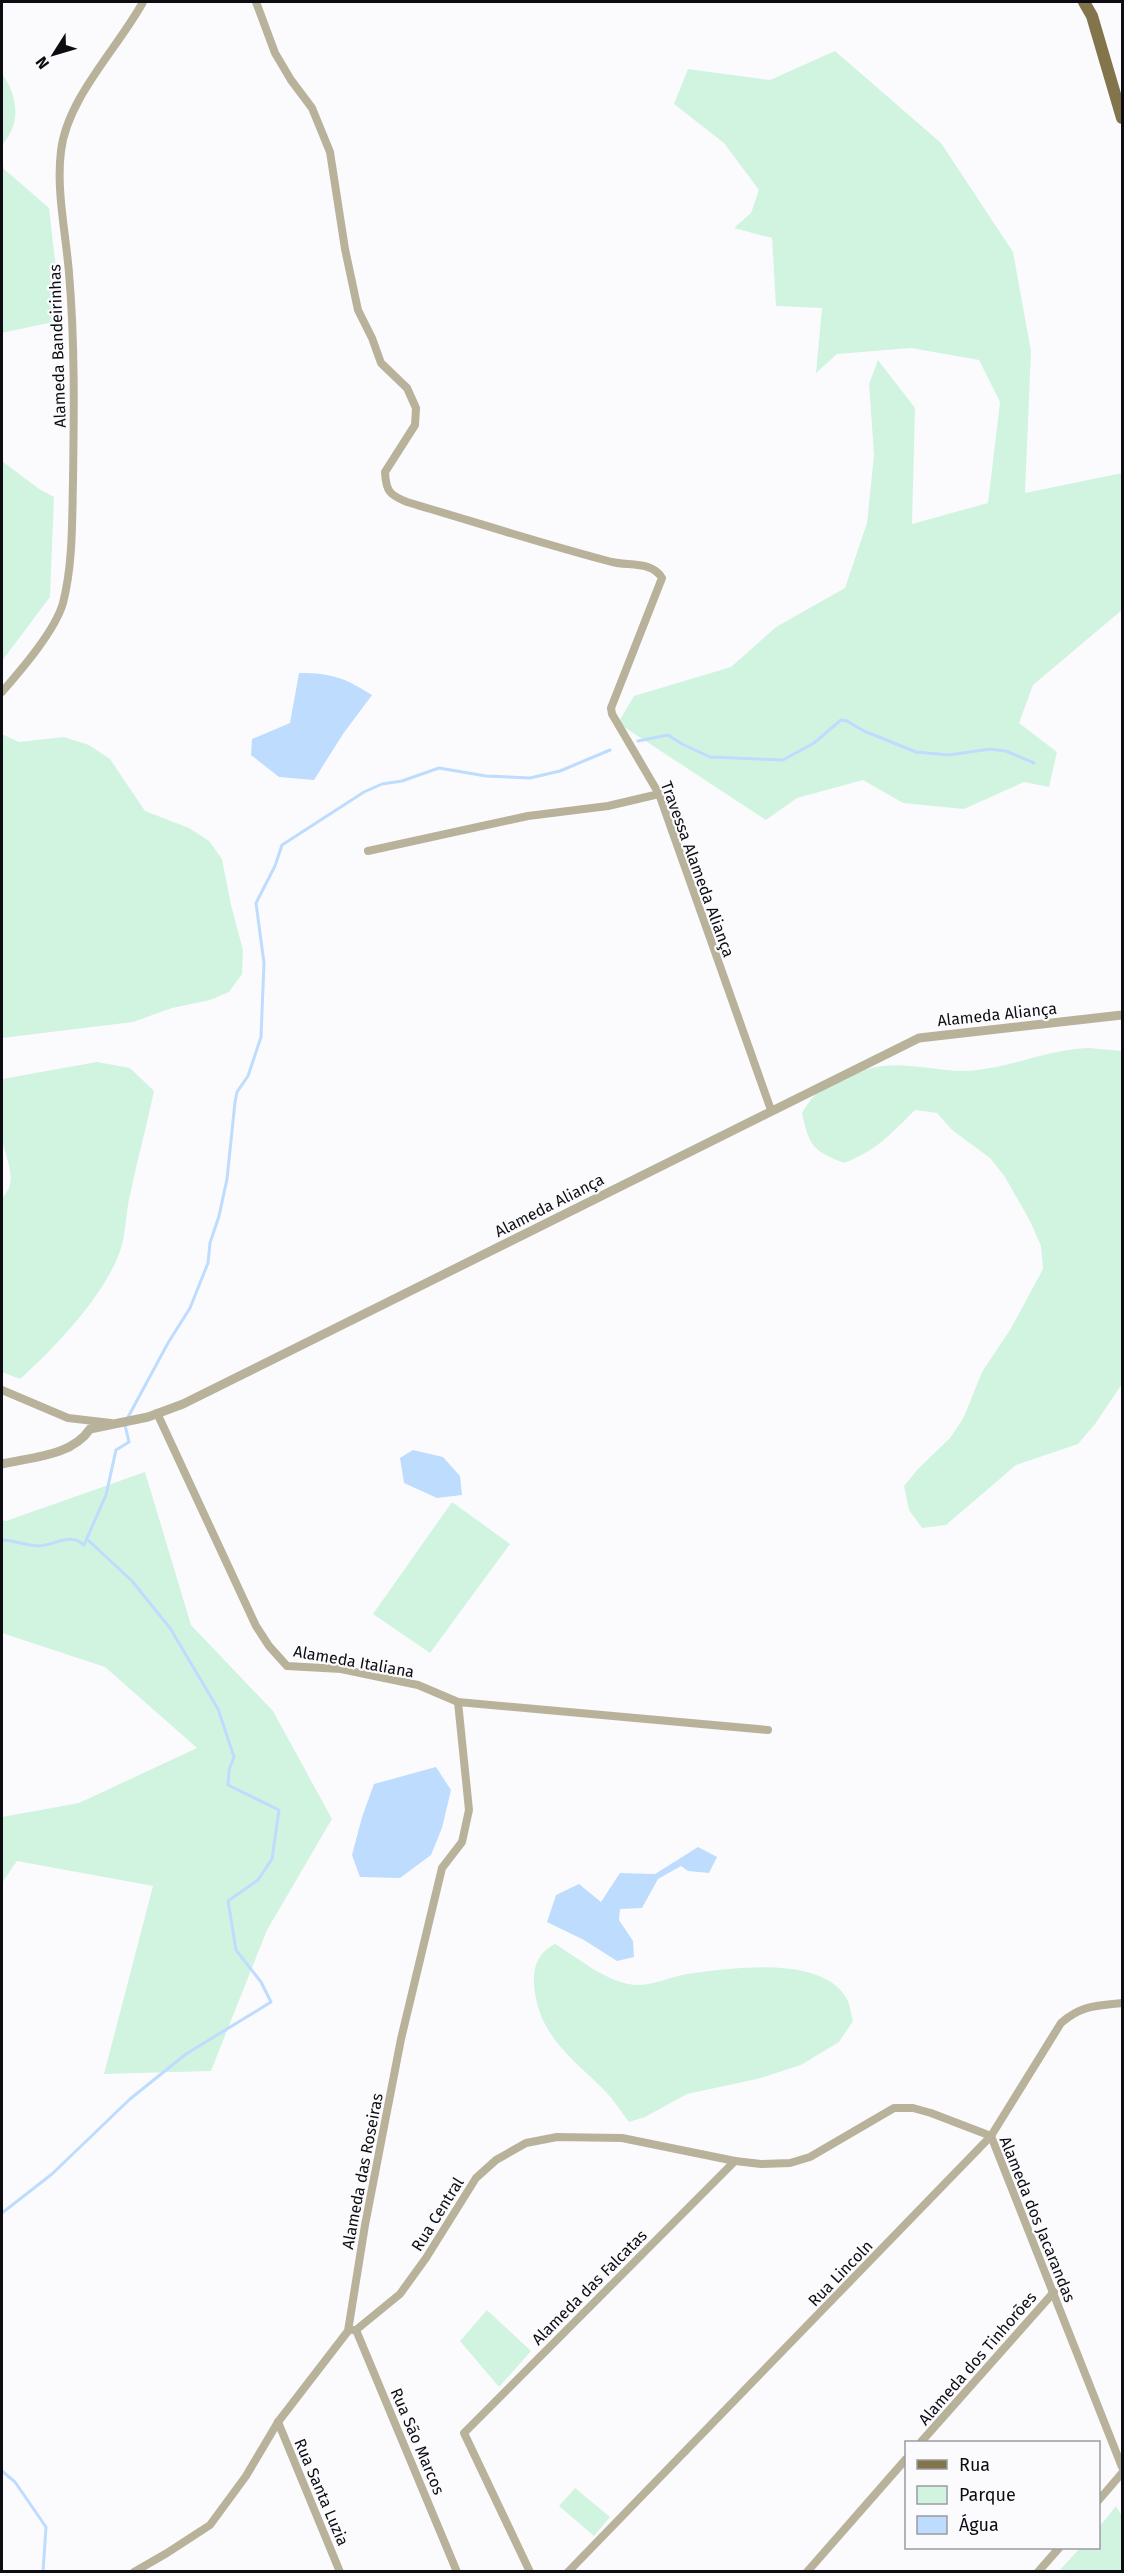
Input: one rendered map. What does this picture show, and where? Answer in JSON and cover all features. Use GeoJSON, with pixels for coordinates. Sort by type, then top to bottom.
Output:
{"type":"FeatureCollection","features":[{"type":"Feature","properties":{"kind":"main road"},"geometry":{"type":"LineString","coordinates":[[1084,2],[1092,16],[1122,118]]}},
{"type":"Feature","properties":{"kind":"street","name":"Alameda Bandeirinhas"},"geometry":{"type":"LineString","coordinates":[[2,692],[23,667],[62,604],[71,545],[75,396],[73,327],[63,212],[61,152],[67,125],[80,101],[143,2]]}},
{"type":"Feature","properties":{"kind":"street","name":"Travessa Alameda Aliança"},"geometry":{"type":"LineString","coordinates":[[256,2],[275,53],[312,108],[330,152],[345,249],[358,310],[381,363],[407,388],[416,408],[415,425],[385,472],[388,491],[393,496],[407,502],[525,537],[622,564],[642,565],[658,571],[662,578],[611,708],[614,720],[659,794],[771,1110]]}},
{"type":"Feature","properties":{"kind":"street"},"geometry":{"type":"LineString","coordinates":[[368,851],[528,816],[608,806],[659,794]]}},
{"type":"Feature","properties":{"kind":"street","name":"Alameda Aliança"},"geometry":{"type":"LineString","coordinates":[[2,1464],[69,1449],[84,1439],[90,1428],[120,1424],[153,1415],[229,1383],[919,1038],[1122,1015]]}},
{"type":"Feature","properties":{"kind":"street"},"geometry":{"type":"LineString","coordinates":[[2,1390],[68,1418],[120,1424]]}},
{"type":"Feature","properties":{"kind":"street","name":"Alameda Italiana"},"geometry":{"type":"LineString","coordinates":[[153,1415],[256,1626],[269,1646],[287,1666],[341,1669],[418,1685],[458,1702],[768,1730]]}},
{"type":"Feature","properties":{"kind":"street","name":"Alameda das Roseiras"},"geometry":{"type":"LineString","coordinates":[[134,2571],[210,2525],[246,2476],[278,2422],[352,2330],[365,2225],[401,2039],[442,1868],[462,1842],[469,1810],[458,1702]]}},
{"type":"Feature","properties":{"kind":"street","name":"Rua Lincoln"},"geometry":{"type":"LineString","coordinates":[[568,2571],[991,2136],[1061,2023],[1073,2012],[1087,2006],[1122,2003]]}},
{"type":"Feature","properties":{"kind":"street","name":"Alameda dos Jacarandas"},"geometry":{"type":"LineString","coordinates":[[735,2161],[761,2164],[789,2163],[810,2157],[894,2108],[913,2108],[931,2113],[991,2136],[1122,2468]]}},
{"type":"Feature","properties":{"kind":"street","name":"Rua Central"},"geometry":{"type":"LineString","coordinates":[[352,2330],[400,2294],[426,2258],[476,2178],[496,2160],[526,2144],[557,2137],[622,2138],[735,2161]]}},
{"type":"Feature","properties":{"kind":"street","name":"Alameda das Falcatas"},"geometry":{"type":"LineString","coordinates":[[530,2571],[464,2433],[735,2161]]}},
{"type":"Feature","properties":{"kind":"street","name":"Alameda dos Tinhorões"},"geometry":{"type":"LineString","coordinates":[[922,2441],[1054,2292]]}},
{"type":"Feature","properties":{"kind":"street","name":"Rua São Marcos"},"geometry":{"type":"LineString","coordinates":[[352,2330],[457,2571]]}},
{"type":"Feature","properties":{"kind":"street","name":"Rua Santa Luzia"},"geometry":{"type":"LineString","coordinates":[[278,2422],[340,2571]]}},
{"type":"Feature","properties":{"kind":"street"},"geometry":{"type":"LineString","coordinates":[[807,2571],[905,2460]]}},
{"type":"Feature","properties":{"kind":"street"},"geometry":{"type":"LineString","coordinates":[[1100,2499],[1122,2472]]}},
{"type":"Feature","properties":{"kind":"street"},"geometry":{"type":"LineString","coordinates":[[1038,2571],[1057,2549]]}},
{"type":"Feature","properties":{"kind":"green space"},"geometry":{"type":"Polygon","coordinates":[[[835,51],[941,143],[1013,252],[1031,351],[1025,493],[1122,473],[1122,610],[1033,685],[1019,723],[1057,752],[1049,787],[1024,782],[964,809],[903,803],[863,780],[797,798],[766,820],[618,723],[634,696],[731,667],[776,627],[845,588],[867,523],[874,455],[869,384],[878,360],[915,408],[912,524],[988,503],[1000,402],[979,360],[911,348],[837,354],[816,373],[822,308],[776,306],[772,238],[734,228],[751,213],[759,190],[724,143],[674,104],[688,69],[770,80],[835,51]]]}},
{"type":"Feature","properties":{"kind":"green space"},"geometry":{"type":"Polygon","coordinates":[[[2,74],[12,93],[15,115],[11,131],[2,146],[2,74]]]}},
{"type":"Feature","properties":{"kind":"green space"},"geometry":{"type":"Polygon","coordinates":[[[2,162],[4,169],[49,208],[62,320],[2,333],[2,162]]]}},
{"type":"Feature","properties":{"kind":"green space"},"geometry":{"type":"Polygon","coordinates":[[[2,461],[39,489],[54,497],[50,597],[2,661],[2,461]]]}},
{"type":"Feature","properties":{"kind":"green space"},"geometry":{"type":"Polygon","coordinates":[[[2,734],[19,742],[64,737],[89,745],[110,759],[145,811],[189,828],[209,841],[222,859],[243,950],[242,974],[229,992],[210,1000],[172,1008],[133,1022],[2,1038],[2,734]]]}},
{"type":"Feature","properties":{"kind":"green space"},"geometry":{"type":"Polygon","coordinates":[[[1089,1048],[1122,1051],[1122,1384],[1095,1424],[1078,1444],[1016,1465],[946,1525],[922,1528],[909,1510],[904,1486],[950,1438],[963,1419],[982,1372],[1010,1330],[1043,1269],[1041,1246],[1030,1221],[1005,1177],[990,1158],[952,1130],[937,1113],[915,1110],[874,1147],[844,1163],[825,1155],[814,1146],[807,1133],[802,1113],[821,1091],[854,1074],[876,1067],[894,1065],[977,1070],[1060,1051],[1089,1048]]]}},
{"type":"Feature","properties":{"kind":"green space"},"geometry":{"type":"Polygon","coordinates":[[[97,1062],[130,1068],[154,1091],[129,1201],[122,1245],[106,1281],[79,1318],[20,1379],[2,1372],[2,1198],[10,1184],[11,1176],[2,1136],[2,1079],[97,1062]]]}},
{"type":"Feature","properties":{"kind":"green space"},"geometry":{"type":"Polygon","coordinates":[[[145,1472],[191,1625],[273,1711],[332,1819],[267,1930],[211,2071],[104,2074],[153,1886],[17,1861],[2,1883],[2,1817],[79,1803],[197,1748],[105,1667],[2,1633],[2,1520],[6,1521],[145,1472]]]}},
{"type":"Feature","properties":{"kind":"green space"},"geometry":{"type":"Polygon","coordinates":[[[452,1502],[510,1544],[430,1653],[373,1614],[452,1502]]]}},
{"type":"Feature","properties":{"kind":"green space"},"geometry":{"type":"Polygon","coordinates":[[[555,1944],[594,1969],[626,1984],[650,1984],[687,1974],[749,1967],[773,1967],[818,1975],[835,1985],[847,1999],[853,2021],[839,2042],[801,2065],[757,2079],[687,2094],[645,2117],[629,2122],[608,2094],[556,2042],[542,2017],[537,2002],[534,1972],[544,1952],[555,1944]]]}},
{"type":"Feature","properties":{"kind":"green space"},"geometry":{"type":"Polygon","coordinates":[[[487,2310],[531,2351],[499,2387],[460,2341],[487,2310]]]}},
{"type":"Feature","properties":{"kind":"green space"},"geometry":{"type":"Polygon","coordinates":[[[575,2488],[610,2517],[594,2536],[559,2506],[575,2488]]]}},
{"type":"Feature","properties":{"kind":"green space"},"geometry":{"type":"Polygon","coordinates":[[[1116,2506],[1122,2516],[1122,2571],[1059,2571],[1079,2549],[1100,2549],[1100,2526],[1116,2506]]]}},
{"type":"Feature","properties":{"kind":"water"},"geometry":{"type":"Polygon","coordinates":[[[299,673],[321,674],[338,678],[372,695],[343,734],[314,780],[279,777],[251,755],[252,739],[290,723],[299,673]]]}},
{"type":"Feature","properties":{"kind":"water"},"geometry":{"type":"Polygon","coordinates":[[[413,1450],[443,1457],[460,1476],[462,1495],[437,1498],[404,1483],[400,1458],[413,1450]]]}},
{"type":"Feature","properties":{"kind":"water"},"geometry":{"type":"Polygon","coordinates":[[[436,1767],[451,1790],[442,1828],[431,1855],[400,1878],[360,1877],[352,1855],[374,1784],[436,1767]]]}},
{"type":"Feature","properties":{"kind":"water"},"geometry":{"type":"Polygon","coordinates":[[[698,1847],[717,1857],[709,1873],[688,1871],[681,1866],[658,1879],[642,1908],[620,1909],[619,1920],[633,1941],[634,1957],[617,1961],[584,1940],[547,1922],[556,1895],[579,1884],[601,1902],[620,1873],[655,1874],[698,1847]]]}},
{"type":"Feature","properties":{"kind":"waterway"},"geometry":{"type":"LineString","coordinates":[[638,741],[668,735],[710,757],[783,760],[814,743],[841,720],[916,752],[949,755],[990,749],[1006,751],[1034,763]]}},
{"type":"Feature","properties":{"kind":"waterway"},"geometry":{"type":"LineString","coordinates":[[127,1419],[168,1343],[190,1308],[208,1263],[210,1243],[227,1179],[237,1092],[248,1076],[261,1037],[264,963],[256,903],[275,866],[282,845],[364,792],[382,784],[402,781],[439,768],[486,776],[530,778],[560,771],[610,750]]}},
{"type":"Feature","properties":{"kind":"waterway"},"geometry":{"type":"LineString","coordinates":[[2,1540],[39,1546],[68,1539],[84,1545],[106,1495],[116,1450],[129,1442],[125,1425]]}},
{"type":"Feature","properties":{"kind":"waterway"},"geometry":{"type":"LineString","coordinates":[[2,2213],[52,2174],[130,2099],[186,2054],[271,2002],[261,1982],[236,1950],[228,1901],[258,1880],[272,1859],[279,1810],[228,1785],[229,1770],[234,1757],[218,1709],[170,1628],[132,1581],[88,1540]]}},
{"type":"Feature","properties":{"kind":"waterway"},"geometry":{"type":"LineString","coordinates":[[2,2471],[15,2482],[46,2527],[43,2572]]}}]}
